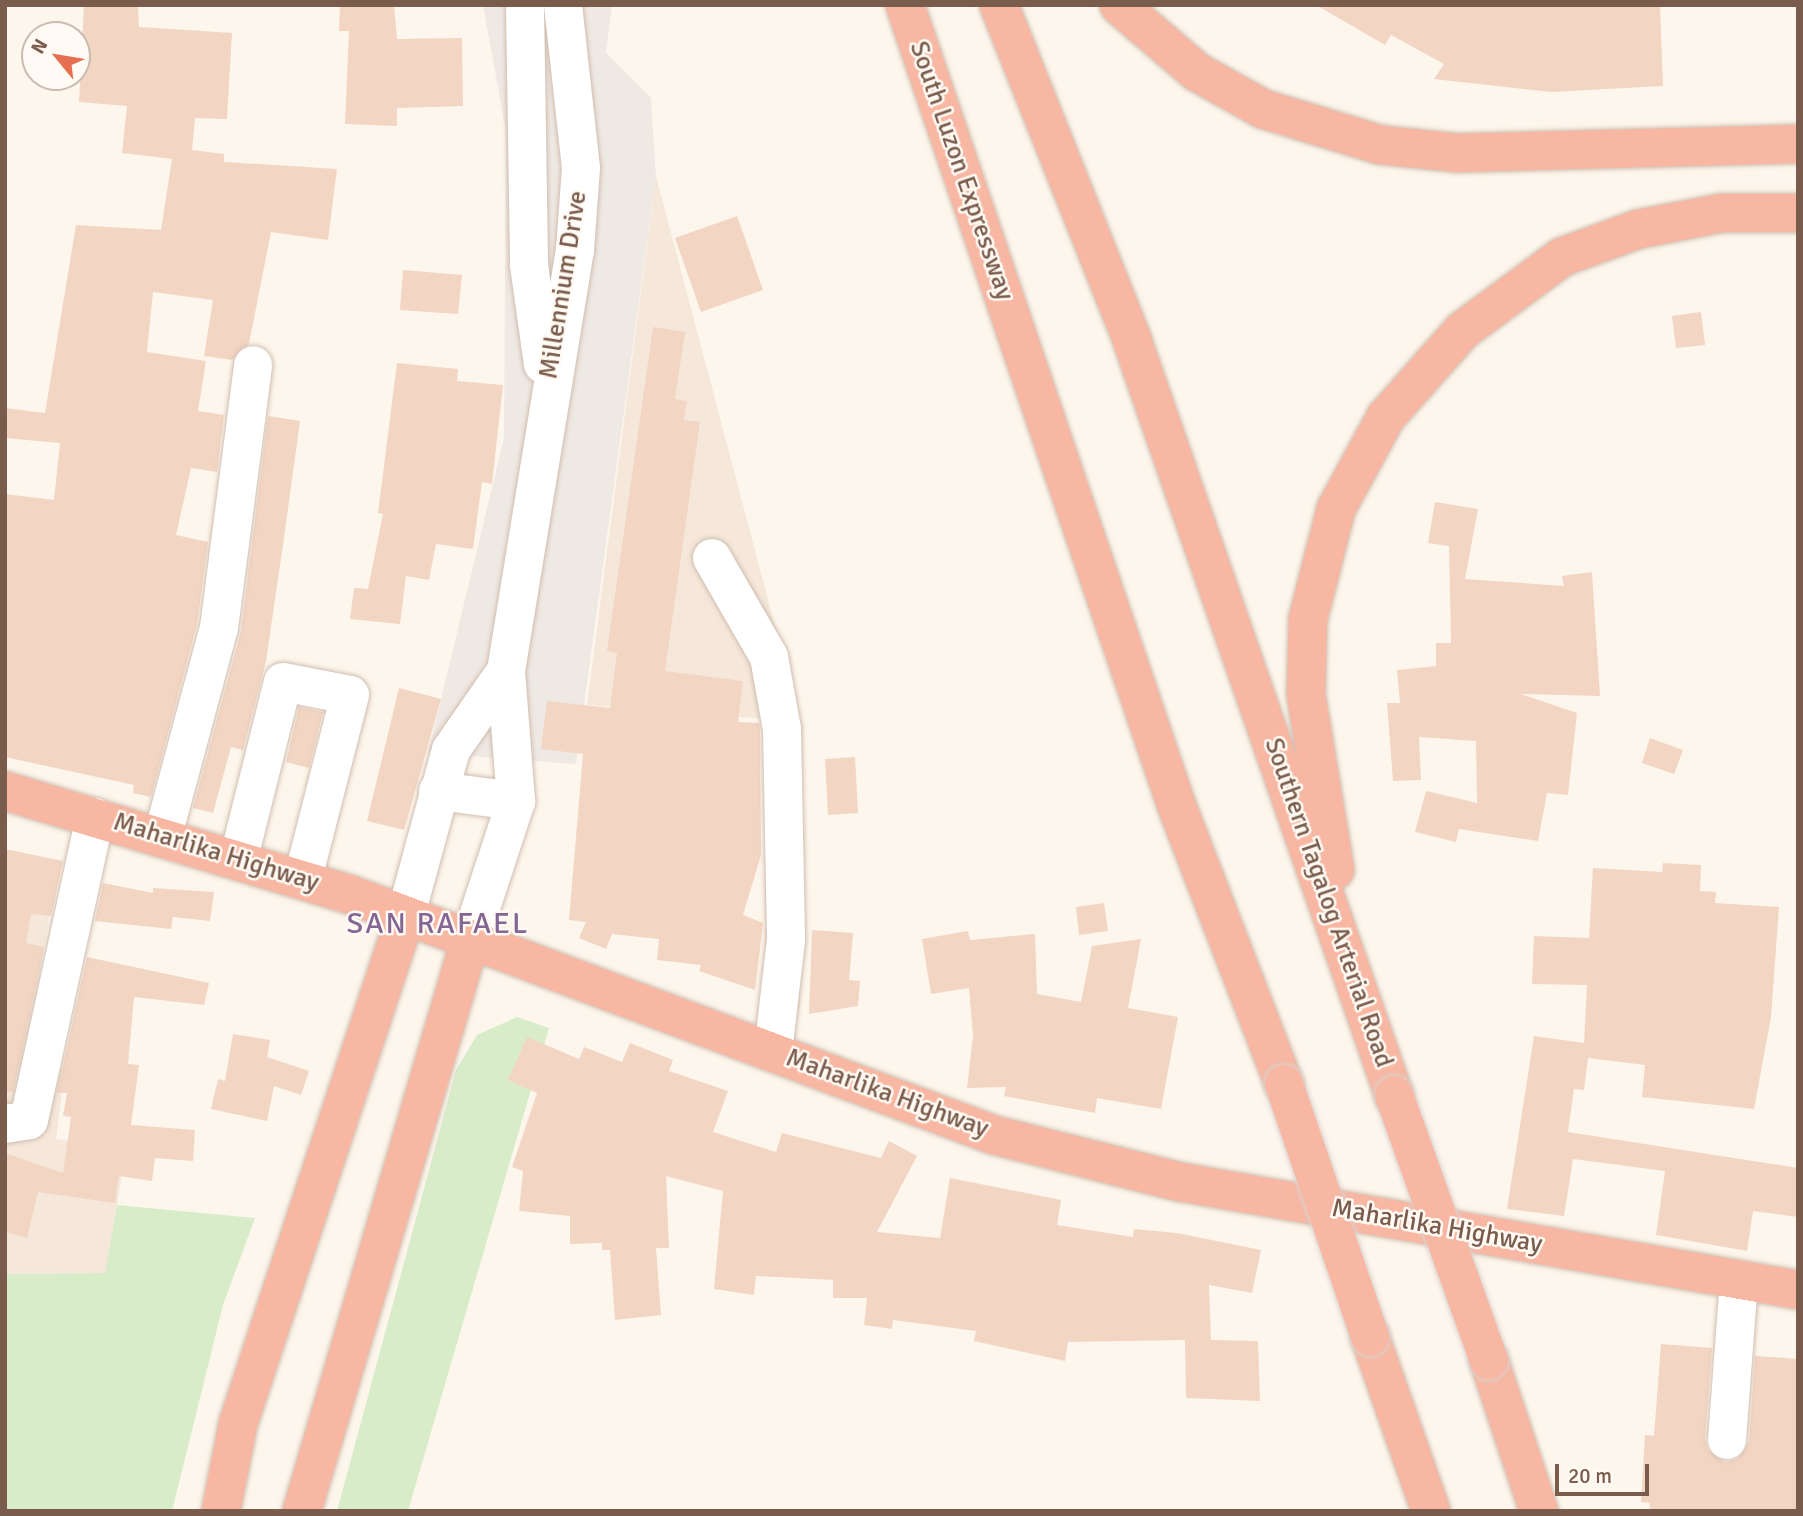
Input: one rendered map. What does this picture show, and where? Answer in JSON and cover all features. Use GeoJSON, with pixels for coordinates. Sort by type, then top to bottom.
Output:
{"type":"FeatureCollection","features":[{"type":"Feature","properties":{"kind":"highway","name":"South Luzon Expressway"},"geometry":{"type":"LineString","coordinates":[[905,5],[1176,804],[1284,1084],[1413,1460]]}},
{"type":"Feature","properties":{"kind":"highway","name":"Southern Tagalog Arterial Road"},"geometry":{"type":"LineString","coordinates":[[999,5],[1115,296],[1489,1361],[1539,1511]]}},
{"type":"Feature","properties":{"kind":"highway"},"geometry":{"type":"LineString","coordinates":[[1119,5],[1197,72],[1263,109],[1381,145],[1457,153],[1798,144]]}},
{"type":"Feature","properties":{"kind":"highway"},"geometry":{"type":"LineString","coordinates":[[1352,976],[1306,694],[1308,619],[1320,564],[1360,459],[1426,366],[1503,297],[1562,257],[1639,229],[1722,213],[1798,213]]}},
{"type":"Feature","properties":{"kind":"highway","name":"Maharlika Highway"},"geometry":{"type":"LineString","coordinates":[[5,791],[239,857],[303,878],[995,1135],[1180,1182],[1798,1290]]}},
{"type":"Feature","properties":{"kind":"highway"},"geometry":{"type":"LineString","coordinates":[[221,1511],[238,1424],[405,918]]}},
{"type":"Feature","properties":{"kind":"highway"},"geometry":{"type":"LineString","coordinates":[[302,1511],[470,941]]}},
{"type":"Feature","properties":{"kind":"highway"},"geometry":{"type":"LineString","coordinates":[[1413,1460],[1422,1511]]}},
{"type":"Feature","properties":{"kind":"highway"},"geometry":{"type":"LineString","coordinates":[[1413,1460],[1430,1511]]}},
{"type":"Feature","properties":{"kind":"street","name":"Millennium Drive"},"geometry":{"type":"LineString","coordinates":[[525,5],[529,265],[547,398]]}},
{"type":"Feature","properties":{"kind":"street","name":"Millennium Drive"},"geometry":{"type":"LineString","coordinates":[[470,941],[516,801],[506,671],[547,398],[575,250],[581,168],[563,5]]}},
{"type":"Feature","properties":{"kind":"street"},"geometry":{"type":"LineString","coordinates":[[163,835],[221,615],[253,365]]}},
{"type":"Feature","properties":{"kind":"street"},"geometry":{"type":"LineString","coordinates":[[712,558],[769,657],[782,729],[786,940],[773,1052]]}},
{"type":"Feature","properties":{"kind":"street","name":"Millennium Drive"},"geometry":{"type":"LineString","coordinates":[[405,918],[451,750],[506,671]]}},
{"type":"Feature","properties":{"kind":"street"},"geometry":{"type":"LineString","coordinates":[[239,857],[283,682],[350,695],[303,878]]}},
{"type":"Feature","properties":{"kind":"street"},"geometry":{"type":"LineString","coordinates":[[438,791],[516,801]]}},
{"type":"Feature","properties":{"kind":"street"},"geometry":{"type":"LineString","coordinates":[[5,1124],[29,1120],[95,817]]}},
{"type":"Feature","properties":{"kind":"street"},"geometry":{"type":"LineString","coordinates":[[1727,1440],[1739,1280]]}},
{"type":"Feature","properties":{"kind":"shaded area"},"geometry":{"type":"Polygon","coordinates":[[[483,5],[612,5],[606,53],[651,98],[656,176],[576,764],[428,753],[504,438],[506,132],[483,5]]]}},
{"type":"Feature","properties":{"kind":"shaded area"},"geometry":{"type":"Polygon","coordinates":[[[656,176],[802,728],[800,1009],[765,988],[766,719],[587,705],[656,176]]]}},
{"type":"Feature","properties":{"kind":"shaded area"},"geometry":{"type":"Polygon","coordinates":[[[5,867],[54,882],[26,1062],[65,1070],[56,1139],[126,1149],[106,1273],[5,1274],[5,867]]]}},
{"type":"Feature","properties":{"kind":"green space"},"geometry":{"type":"Polygon","coordinates":[[[517,1017],[549,1028],[408,1511],[337,1511],[456,1070],[477,1035],[517,1017]]]}},
{"type":"Feature","properties":{"kind":"green space"},"geometry":{"type":"Polygon","coordinates":[[[117,1205],[255,1218],[223,1305],[172,1511],[5,1511],[5,1274],[105,1273],[117,1205]]]}},
{"type":"Feature","properties":{"kind":"building"},"geometry":{"type":"Polygon","coordinates":[[[84,5],[138,5],[139,27],[232,33],[227,119],[195,118],[192,150],[224,154],[224,162],[337,169],[328,240],[271,232],[249,344],[232,360],[204,356],[213,300],[153,292],[147,352],[206,361],[198,411],[224,415],[217,472],[191,468],[176,535],[208,542],[197,624],[151,797],[133,793],[134,785],[5,757],[5,494],[54,500],[60,443],[5,438],[5,408],[45,413],[76,225],[161,230],[172,159],[122,153],[127,106],[79,102],[80,91],[91,91],[91,21],[83,21],[84,5]]]}},
{"type":"Feature","properties":{"kind":"building"},"geometry":{"type":"Polygon","coordinates":[[[340,5],[394,5],[397,39],[462,38],[463,106],[397,108],[397,126],[345,124],[349,31],[339,31],[340,5]]]}},
{"type":"Feature","properties":{"kind":"building"},"geometry":{"type":"Polygon","coordinates":[[[1316,5],[1660,5],[1663,86],[1551,92],[1434,79],[1444,64],[1391,35],[1385,45],[1316,5]]]}},
{"type":"Feature","properties":{"kind":"building"},"geometry":{"type":"Polygon","coordinates":[[[737,216],[763,290],[701,312],[675,238],[737,216]]]}},
{"type":"Feature","properties":{"kind":"building"},"geometry":{"type":"Polygon","coordinates":[[[403,270],[462,275],[458,314],[400,310],[403,270]]]}},
{"type":"Feature","properties":{"kind":"building"},"geometry":{"type":"Polygon","coordinates":[[[1701,312],[1705,345],[1676,348],[1672,316],[1701,312]]]}},
{"type":"Feature","properties":{"kind":"building"},"geometry":{"type":"Polygon","coordinates":[[[653,327],[685,332],[675,399],[687,401],[684,420],[700,422],[665,671],[743,681],[738,722],[759,723],[761,855],[743,915],[763,923],[755,990],[699,971],[701,965],[657,960],[659,939],[612,934],[606,949],[579,938],[586,922],[569,920],[583,754],[541,749],[547,701],[610,708],[617,653],[607,651],[653,327]]]}},
{"type":"Feature","properties":{"kind":"building"},"geometry":{"type":"Polygon","coordinates":[[[397,363],[458,369],[457,381],[503,385],[492,484],[482,482],[473,549],[436,544],[429,580],[406,576],[400,624],[350,619],[354,588],[368,589],[383,514],[378,513],[397,363]]]}},
{"type":"Feature","properties":{"kind":"building"},"geometry":{"type":"Polygon","coordinates":[[[268,416],[300,421],[284,538],[266,661],[243,750],[231,747],[213,813],[193,808],[241,631],[268,416]]]}},
{"type":"Feature","properties":{"kind":"building"},"geometry":{"type":"Polygon","coordinates":[[[1435,502],[1478,509],[1465,579],[1564,586],[1562,576],[1592,572],[1600,696],[1521,694],[1577,713],[1568,795],[1547,793],[1538,841],[1459,829],[1456,842],[1415,832],[1426,791],[1477,803],[1476,741],[1419,737],[1421,780],[1393,781],[1387,703],[1400,703],[1397,670],[1436,666],[1436,643],[1451,643],[1449,546],[1428,543],[1435,502]]]}},
{"type":"Feature","properties":{"kind":"building"},"geometry":{"type":"Polygon","coordinates":[[[399,688],[441,699],[404,830],[367,821],[399,688]]]}},
{"type":"Feature","properties":{"kind":"building"},"geometry":{"type":"Polygon","coordinates":[[[299,707],[323,712],[309,768],[286,762],[299,707]]]}},
{"type":"Feature","properties":{"kind":"building"},"geometry":{"type":"Polygon","coordinates":[[[1650,738],[1683,750],[1674,774],[1642,763],[1650,738]]]}},
{"type":"Feature","properties":{"kind":"building"},"geometry":{"type":"Polygon","coordinates":[[[855,757],[858,813],[828,815],[825,759],[855,757]]]}},
{"type":"Feature","properties":{"kind":"building"},"geometry":{"type":"Polygon","coordinates":[[[5,849],[63,861],[51,916],[31,914],[26,943],[44,947],[13,1092],[5,1092],[5,849]]]}},
{"type":"Feature","properties":{"kind":"building"},"geometry":{"type":"Polygon","coordinates":[[[1663,863],[1701,865],[1700,891],[1716,892],[1715,903],[1779,907],[1771,1017],[1754,1109],[1642,1097],[1645,1065],[1588,1058],[1584,1090],[1574,1089],[1568,1132],[1798,1168],[1798,1217],[1753,1211],[1747,1251],[1656,1235],[1665,1171],[1573,1159],[1564,1216],[1507,1209],[1534,1036],[1584,1043],[1587,985],[1532,984],[1534,936],[1589,938],[1593,868],[1662,872],[1663,863]]]}},
{"type":"Feature","properties":{"kind":"building"},"geometry":{"type":"Polygon","coordinates":[[[103,883],[153,893],[153,888],[214,892],[210,921],[173,917],[171,929],[95,921],[103,883]]]}},
{"type":"Feature","properties":{"kind":"building"},"geometry":{"type":"Polygon","coordinates":[[[1104,903],[1108,931],[1079,935],[1076,907],[1104,903]]]}},
{"type":"Feature","properties":{"kind":"building"},"geometry":{"type":"Polygon","coordinates":[[[812,930],[853,933],[849,980],[860,981],[858,1006],[809,1014],[812,930]]]}},
{"type":"Feature","properties":{"kind":"building"},"geometry":{"type":"Polygon","coordinates":[[[968,931],[970,940],[1035,934],[1037,994],[1081,1002],[1092,946],[1141,939],[1128,1008],[1178,1017],[1161,1109],[1097,1098],[1095,1113],[1004,1096],[1006,1087],[967,1088],[973,1036],[969,988],[931,994],[922,939],[968,931]]]}},
{"type":"Feature","properties":{"kind":"building"},"geometry":{"type":"Polygon","coordinates":[[[87,957],[209,983],[204,1005],[134,997],[128,1064],[139,1065],[131,1125],[195,1130],[193,1161],[155,1158],[152,1181],[119,1176],[115,1203],[38,1192],[27,1238],[5,1232],[5,1153],[63,1173],[71,1117],[63,1116],[67,1093],[57,1093],[87,957]]]}},
{"type":"Feature","properties":{"kind":"building"},"geometry":{"type":"Polygon","coordinates":[[[233,1034],[270,1040],[267,1057],[309,1071],[301,1095],[274,1086],[267,1121],[211,1109],[218,1079],[225,1081],[233,1034]]]}},
{"type":"Feature","properties":{"kind":"building"},"geometry":{"type":"Polygon","coordinates":[[[527,1037],[579,1059],[584,1047],[622,1062],[630,1043],[673,1060],[669,1071],[728,1091],[713,1132],[776,1152],[782,1133],[881,1158],[889,1141],[917,1156],[877,1232],[940,1238],[950,1178],[1061,1200],[1057,1225],[1133,1237],[1134,1229],[1177,1233],[1261,1250],[1252,1293],[1209,1285],[1211,1340],[1258,1341],[1260,1401],[1186,1398],[1185,1340],[1068,1342],[1065,1361],[974,1341],[976,1331],[893,1320],[892,1329],[864,1325],[867,1298],[833,1298],[833,1280],[756,1276],[754,1295],[714,1289],[723,1191],[666,1176],[669,1248],[656,1248],[661,1315],[615,1320],[610,1250],[602,1250],[602,1243],[570,1244],[570,1216],[519,1211],[523,1171],[512,1167],[537,1093],[508,1080],[527,1037]]]}},
{"type":"Feature","properties":{"kind":"building"},"geometry":{"type":"Polygon","coordinates":[[[1661,1344],[1712,1348],[1705,1439],[1708,1450],[1725,1462],[1737,1459],[1749,1442],[1755,1356],[1798,1359],[1798,1511],[1649,1511],[1650,1503],[1641,1502],[1645,1435],[1654,1436],[1661,1344]]]}},
{"type":"Feature","properties":{"kind":"district","name":"SAN RAFAEL"},"geometry":{"type":"Point","coordinates":[438,924]}}]}
